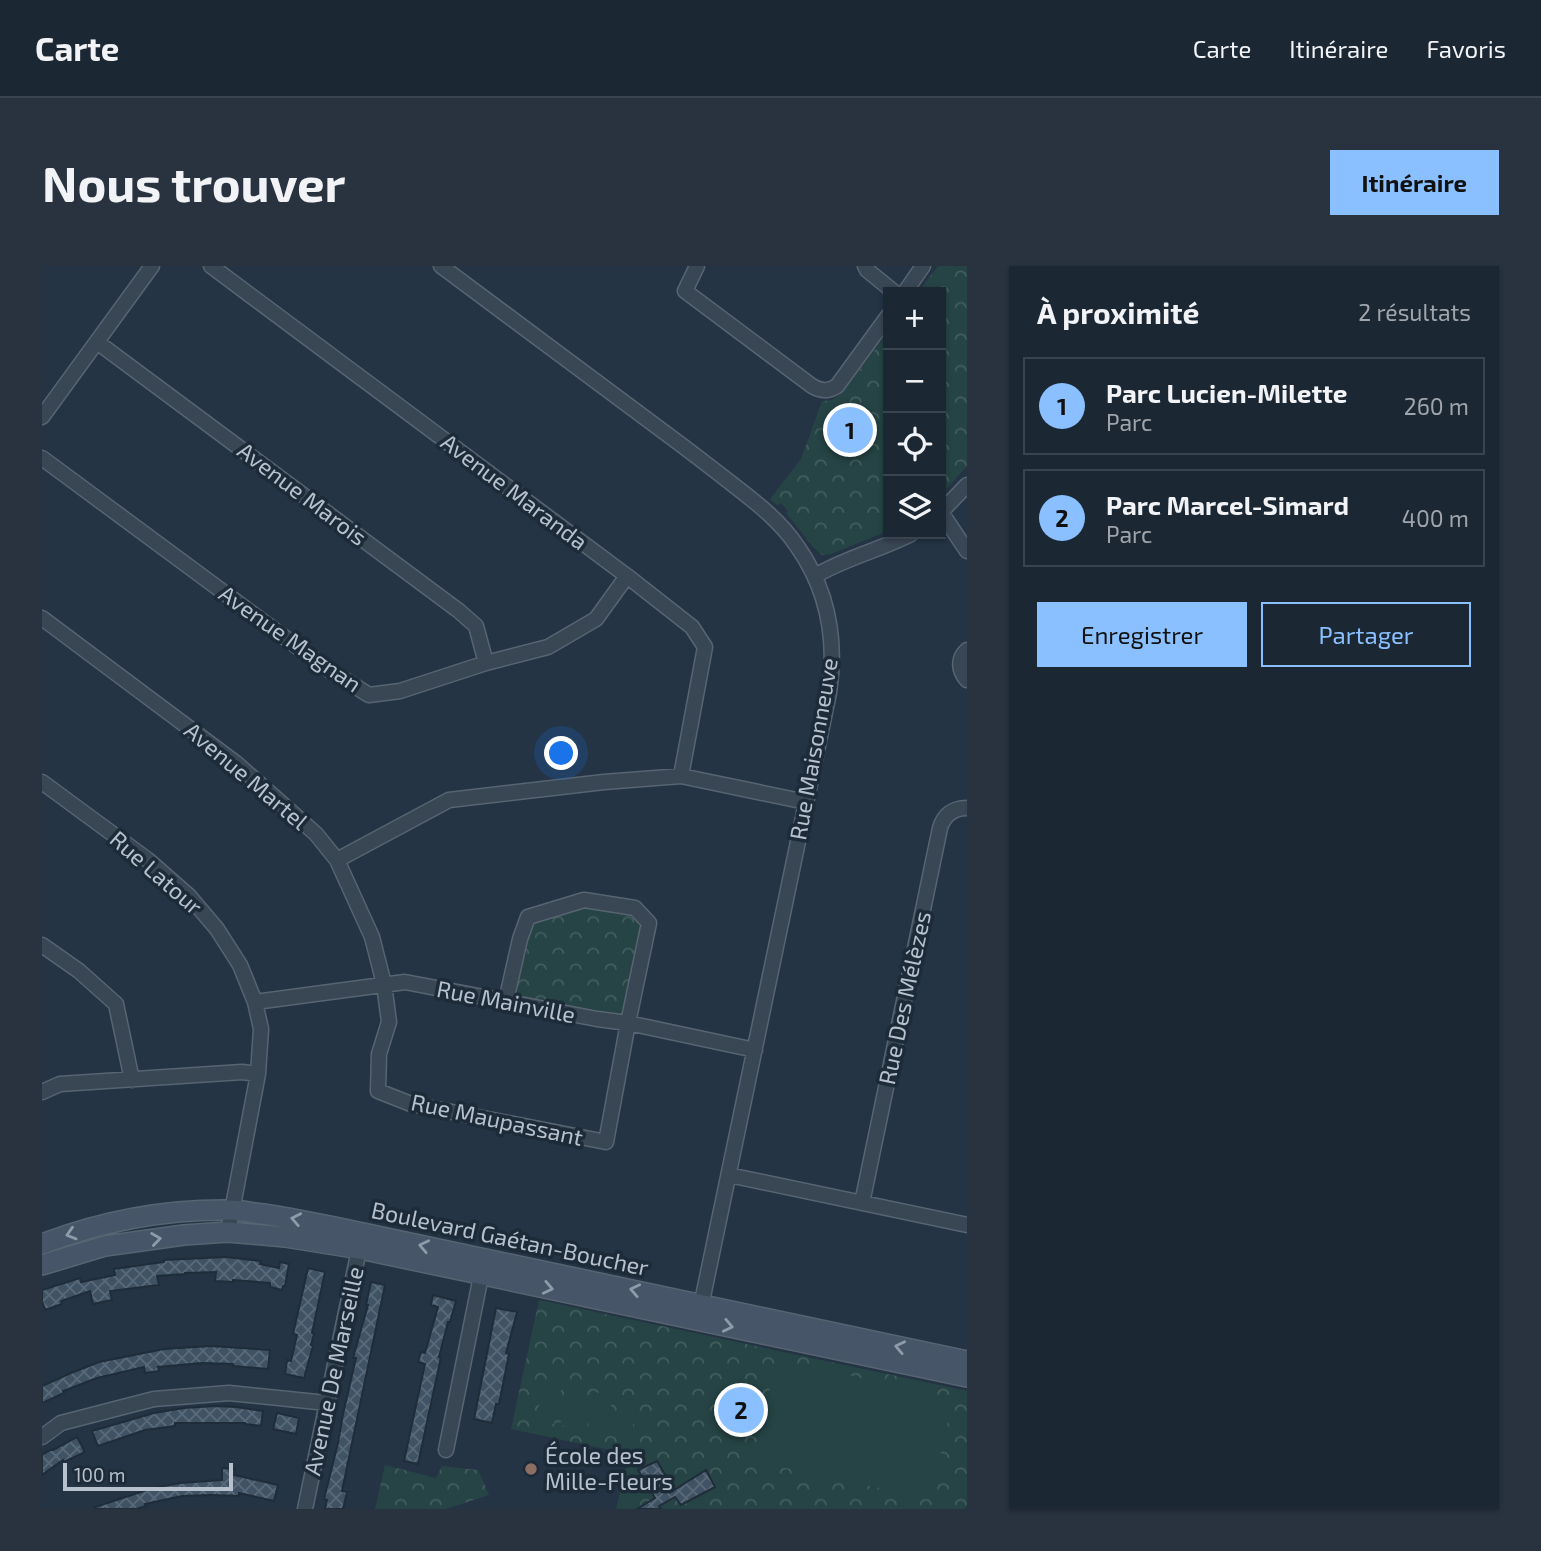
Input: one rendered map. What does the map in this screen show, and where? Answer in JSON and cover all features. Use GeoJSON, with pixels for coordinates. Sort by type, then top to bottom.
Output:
{"type":"FeatureCollection","features":[{"type":"Feature","properties":{"kind":"street"},"geometry":{"type":"LineString","coordinates":[[42,417],[152,266]]}},
{"type":"Feature","properties":{"kind":"street","name":"Avenue Maranda"},"geometry":{"type":"LineString","coordinates":[[211,266],[692,627],[705,647],[681,776]]}},
{"type":"Feature","properties":{"kind":"street"},"geometry":{"type":"LineString","coordinates":[[697,266],[685,291],[821,390],[828,391],[837,386],[883,323]]}},
{"type":"Feature","properties":{"kind":"street"},"geometry":{"type":"LineString","coordinates":[[865,266],[888,287]]}},
{"type":"Feature","properties":{"kind":"street"},"geometry":{"type":"LineString","coordinates":[[908,287],[923,266]]}},
{"type":"Feature","properties":{"kind":"street","name":"Rue Maisonneuve"},"geometry":{"type":"LineString","coordinates":[[451,269],[776,520],[793,540],[815,576],[829,620],[832,635],[829,693],[700,1312]]}},
{"type":"Feature","properties":{"kind":"street","name":"Avenue Marois"},"geometry":{"type":"LineString","coordinates":[[97,342],[459,611],[475,626],[485,663]]}},
{"type":"Feature","properties":{"kind":"street","name":"Avenue Magnan"},"geometry":{"type":"LineString","coordinates":[[42,457],[326,667],[369,695],[400,691],[548,646],[596,619],[627,576]]}},
{"type":"Feature","properties":{"kind":"street"},"geometry":{"type":"LineString","coordinates":[[946,507],[967,485]]}},
{"type":"Feature","properties":{"kind":"street"},"geometry":{"type":"LineString","coordinates":[[946,520],[967,551]]}},
{"type":"Feature","properties":{"kind":"street"},"geometry":{"type":"LineString","coordinates":[[815,576],[901,539]]}},
{"type":"Feature","properties":{"kind":"street","name":"Avenue Martel"},"geometry":{"type":"LineString","coordinates":[[42,618],[236,763],[316,834],[337,860],[372,937],[384,984]]}},
{"type":"Feature","properties":{"kind":"street"},"geometry":{"type":"LineString","coordinates":[[967,650],[960,665],[960,670],[967,680]]}},
{"type":"Feature","properties":{"kind":"street"},"geometry":{"type":"LineString","coordinates":[[337,860],[449,800],[681,776],[806,802]]}},
{"type":"Feature","properties":{"kind":"street","name":"Rue Latour"},"geometry":{"type":"LineString","coordinates":[[42,782],[148,860],[189,895],[218,929],[240,965],[255,1002],[261,1029],[258,1074],[229,1232]]}},
{"type":"Feature","properties":{"kind":"street","name":"Rue Des Mélèzes"},"geometry":{"type":"LineString","coordinates":[[862,1203],[941,824],[951,812],[958,808],[967,808]]}},
{"type":"Feature","properties":{"kind":"street"},"geometry":{"type":"LineString","coordinates":[[506,1001],[520,939],[528,917],[584,900],[635,908],[649,923],[628,1023]]}},
{"type":"Feature","properties":{"kind":"street"},"geometry":{"type":"LineString","coordinates":[[42,945],[79,971],[116,1004],[132,1080]]}},
{"type":"Feature","properties":{"kind":"street","name":"Rue Mainville"},"geometry":{"type":"LineString","coordinates":[[255,1002],[405,982],[628,1023],[755,1050]]}},
{"type":"Feature","properties":{"kind":"street","name":"Rue Maupassant"},"geometry":{"type":"LineString","coordinates":[[384,984],[389,1023],[379,1054],[378,1091],[411,1104],[606,1142],[628,1023]]}},
{"type":"Feature","properties":{"kind":"street"},"geometry":{"type":"LineString","coordinates":[[42,1092],[60,1084],[242,1072],[258,1074]]}},
{"type":"Feature","properties":{"kind":"street"},"geometry":{"type":"LineString","coordinates":[[729,1175],[967,1225]]}},
{"type":"Feature","properties":{"kind":"street","name":"Boulevard Gaétan-Boucher"},"geometry":{"type":"LineString","coordinates":[[42,1244],[71,1233],[135,1218],[233,1210],[288,1218],[361,1241],[700,1312],[967,1361]]}},
{"type":"Feature","properties":{"kind":"street","name":"Boulevard Gaétan-Boucher"},"geometry":{"type":"LineString","coordinates":[[42,1265],[105,1246],[184,1235],[229,1232],[361,1241]]}},
{"type":"Feature","properties":{"kind":"street","name":"Avenue De Marseille"},"geometry":{"type":"LineString","coordinates":[[305,1509],[361,1241]]}},
{"type":"Feature","properties":{"kind":"street"},"geometry":{"type":"LineString","coordinates":[[446,1450],[483,1267]]}},
{"type":"Feature","properties":{"kind":"street","name":"Boulevard Gaétan-Boucher"},"geometry":{"type":"LineString","coordinates":[[700,1312],[967,1377]]}},
{"type":"Feature","properties":{"kind":"street"},"geometry":{"type":"LineString","coordinates":[[42,1437],[61,1423],[154,1399],[229,1393],[327,1404]]}},
{"type":"Feature","properties":{"kind":"green space"},"geometry":{"type":"Polygon","coordinates":[[[938,266],[967,266],[967,466],[946,489],[946,287],[922,287],[938,266]]]}},
{"type":"Feature","properties":{"kind":"green space"},"geometry":{"type":"Polygon","coordinates":[[[883,339],[883,533],[831,554],[822,555],[786,513],[788,511],[781,503],[778,506],[770,499],[801,459],[822,401],[832,400],[843,392],[883,339]]]}},
{"type":"Feature","properties":{"kind":"green space"},"geometry":{"type":"Polygon","coordinates":[[[584,900],[635,908],[649,923],[628,1023],[506,1001],[528,917],[584,900]]]}},
{"type":"Feature","properties":{"kind":"green space"},"geometry":{"type":"Polygon","coordinates":[[[539,1300],[967,1391],[967,1506],[965,1509],[616,1509],[629,1454],[511,1429],[539,1300]]]}},
{"type":"Feature","properties":{"kind":"green space"},"geometry":{"type":"Polygon","coordinates":[[[776,1360],[953,1398],[931,1499],[754,1461],[776,1360]]]}},
{"type":"Feature","properties":{"kind":"green space"},"geometry":{"type":"Polygon","coordinates":[[[544,1381],[562,1385],[554,1424],[536,1420],[544,1381]]]}},
{"type":"Feature","properties":{"kind":"green space"},"geometry":{"type":"Polygon","coordinates":[[[569,1386],[587,1390],[579,1429],[560,1425],[569,1386]]]}},
{"type":"Feature","properties":{"kind":"green space"},"geometry":{"type":"Polygon","coordinates":[[[595,1392],[613,1396],[605,1435],[587,1431],[595,1392]]]}},
{"type":"Feature","properties":{"kind":"green space"},"geometry":{"type":"Polygon","coordinates":[[[620,1397],[638,1401],[630,1440],[611,1436],[620,1397]]]}},
{"type":"Feature","properties":{"kind":"green space"},"geometry":{"type":"Polygon","coordinates":[[[385,1465],[436,1478],[442,1466],[478,1470],[489,1495],[446,1509],[375,1509],[385,1465]]]}},
{"type":"Feature","properties":{"kind":"building"},"geometry":{"type":"Polygon","coordinates":[[[226,1257],[261,1261],[260,1264],[279,1268],[280,1262],[289,1264],[285,1286],[282,1290],[270,1287],[270,1283],[215,1281],[216,1272],[185,1273],[157,1276],[159,1285],[110,1291],[112,1300],[93,1304],[90,1291],[45,1310],[42,1301],[42,1290],[80,1278],[81,1282],[115,1275],[114,1269],[164,1260],[226,1257]]]}},
{"type":"Feature","properties":{"kind":"building"},"geometry":{"type":"Polygon","coordinates":[[[308,1268],[325,1272],[312,1333],[313,1346],[304,1378],[285,1374],[287,1360],[291,1361],[297,1335],[293,1334],[308,1268]]]}},
{"type":"Feature","properties":{"kind":"building"},"geometry":{"type":"Polygon","coordinates":[[[371,1282],[385,1285],[342,1491],[347,1492],[343,1509],[325,1509],[327,1500],[324,1499],[371,1282]]]}},
{"type":"Feature","properties":{"kind":"building"},"geometry":{"type":"Polygon","coordinates":[[[433,1295],[456,1301],[439,1357],[418,1464],[404,1461],[425,1364],[418,1362],[421,1352],[425,1353],[438,1307],[431,1305],[433,1295]]]}},
{"type":"Feature","properties":{"kind":"building"},"geometry":{"type":"Polygon","coordinates":[[[496,1308],[517,1312],[506,1353],[509,1354],[499,1404],[496,1404],[492,1423],[474,1419],[496,1308]]]}},
{"type":"Feature","properties":{"kind":"building"},"geometry":{"type":"Polygon","coordinates":[[[211,1346],[270,1350],[268,1369],[202,1363],[158,1367],[159,1371],[145,1373],[144,1367],[97,1378],[63,1391],[64,1393],[42,1403],[42,1386],[99,1362],[164,1349],[211,1346]]]}},
{"type":"Feature","properties":{"kind":"building"},"geometry":{"type":"Polygon","coordinates":[[[215,1406],[263,1411],[261,1426],[245,1423],[175,1423],[175,1426],[145,1430],[98,1446],[92,1431],[154,1413],[215,1406]]]}},
{"type":"Feature","properties":{"kind":"building"},"geometry":{"type":"Polygon","coordinates":[[[277,1413],[299,1418],[296,1434],[273,1429],[277,1413]]]}},
{"type":"Feature","properties":{"kind":"building"},"geometry":{"type":"Polygon","coordinates":[[[77,1437],[85,1452],[64,1462],[63,1460],[42,1475],[42,1455],[77,1437]]]}},
{"type":"Feature","properties":{"kind":"building"},"geometry":{"type":"Polygon","coordinates":[[[657,1461],[674,1490],[706,1470],[715,1487],[681,1505],[675,1497],[659,1506],[661,1509],[637,1509],[655,1498],[638,1470],[657,1461]]]}},
{"type":"Feature","properties":{"kind":"building"},"geometry":{"type":"Polygon","coordinates":[[[222,1468],[235,1469],[234,1475],[278,1485],[274,1501],[239,1493],[239,1496],[182,1496],[145,1504],[146,1506],[136,1509],[95,1507],[153,1488],[222,1480],[222,1468]]]}},
{"type":"Feature","properties":{"kind":"place","name":"Parc Lucien-Milette"},"geometry":{"type":"Point","coordinates":[850,430]}},
{"type":"Feature","properties":{"kind":"place","name":"Parc Marcel-Simard"},"geometry":{"type":"Point","coordinates":[741,1410]}},
{"type":"Feature","properties":{"kind":"place","name":"École des Mille-Fleurs"},"geometry":{"type":"Point","coordinates":[531,1469]}}]}
